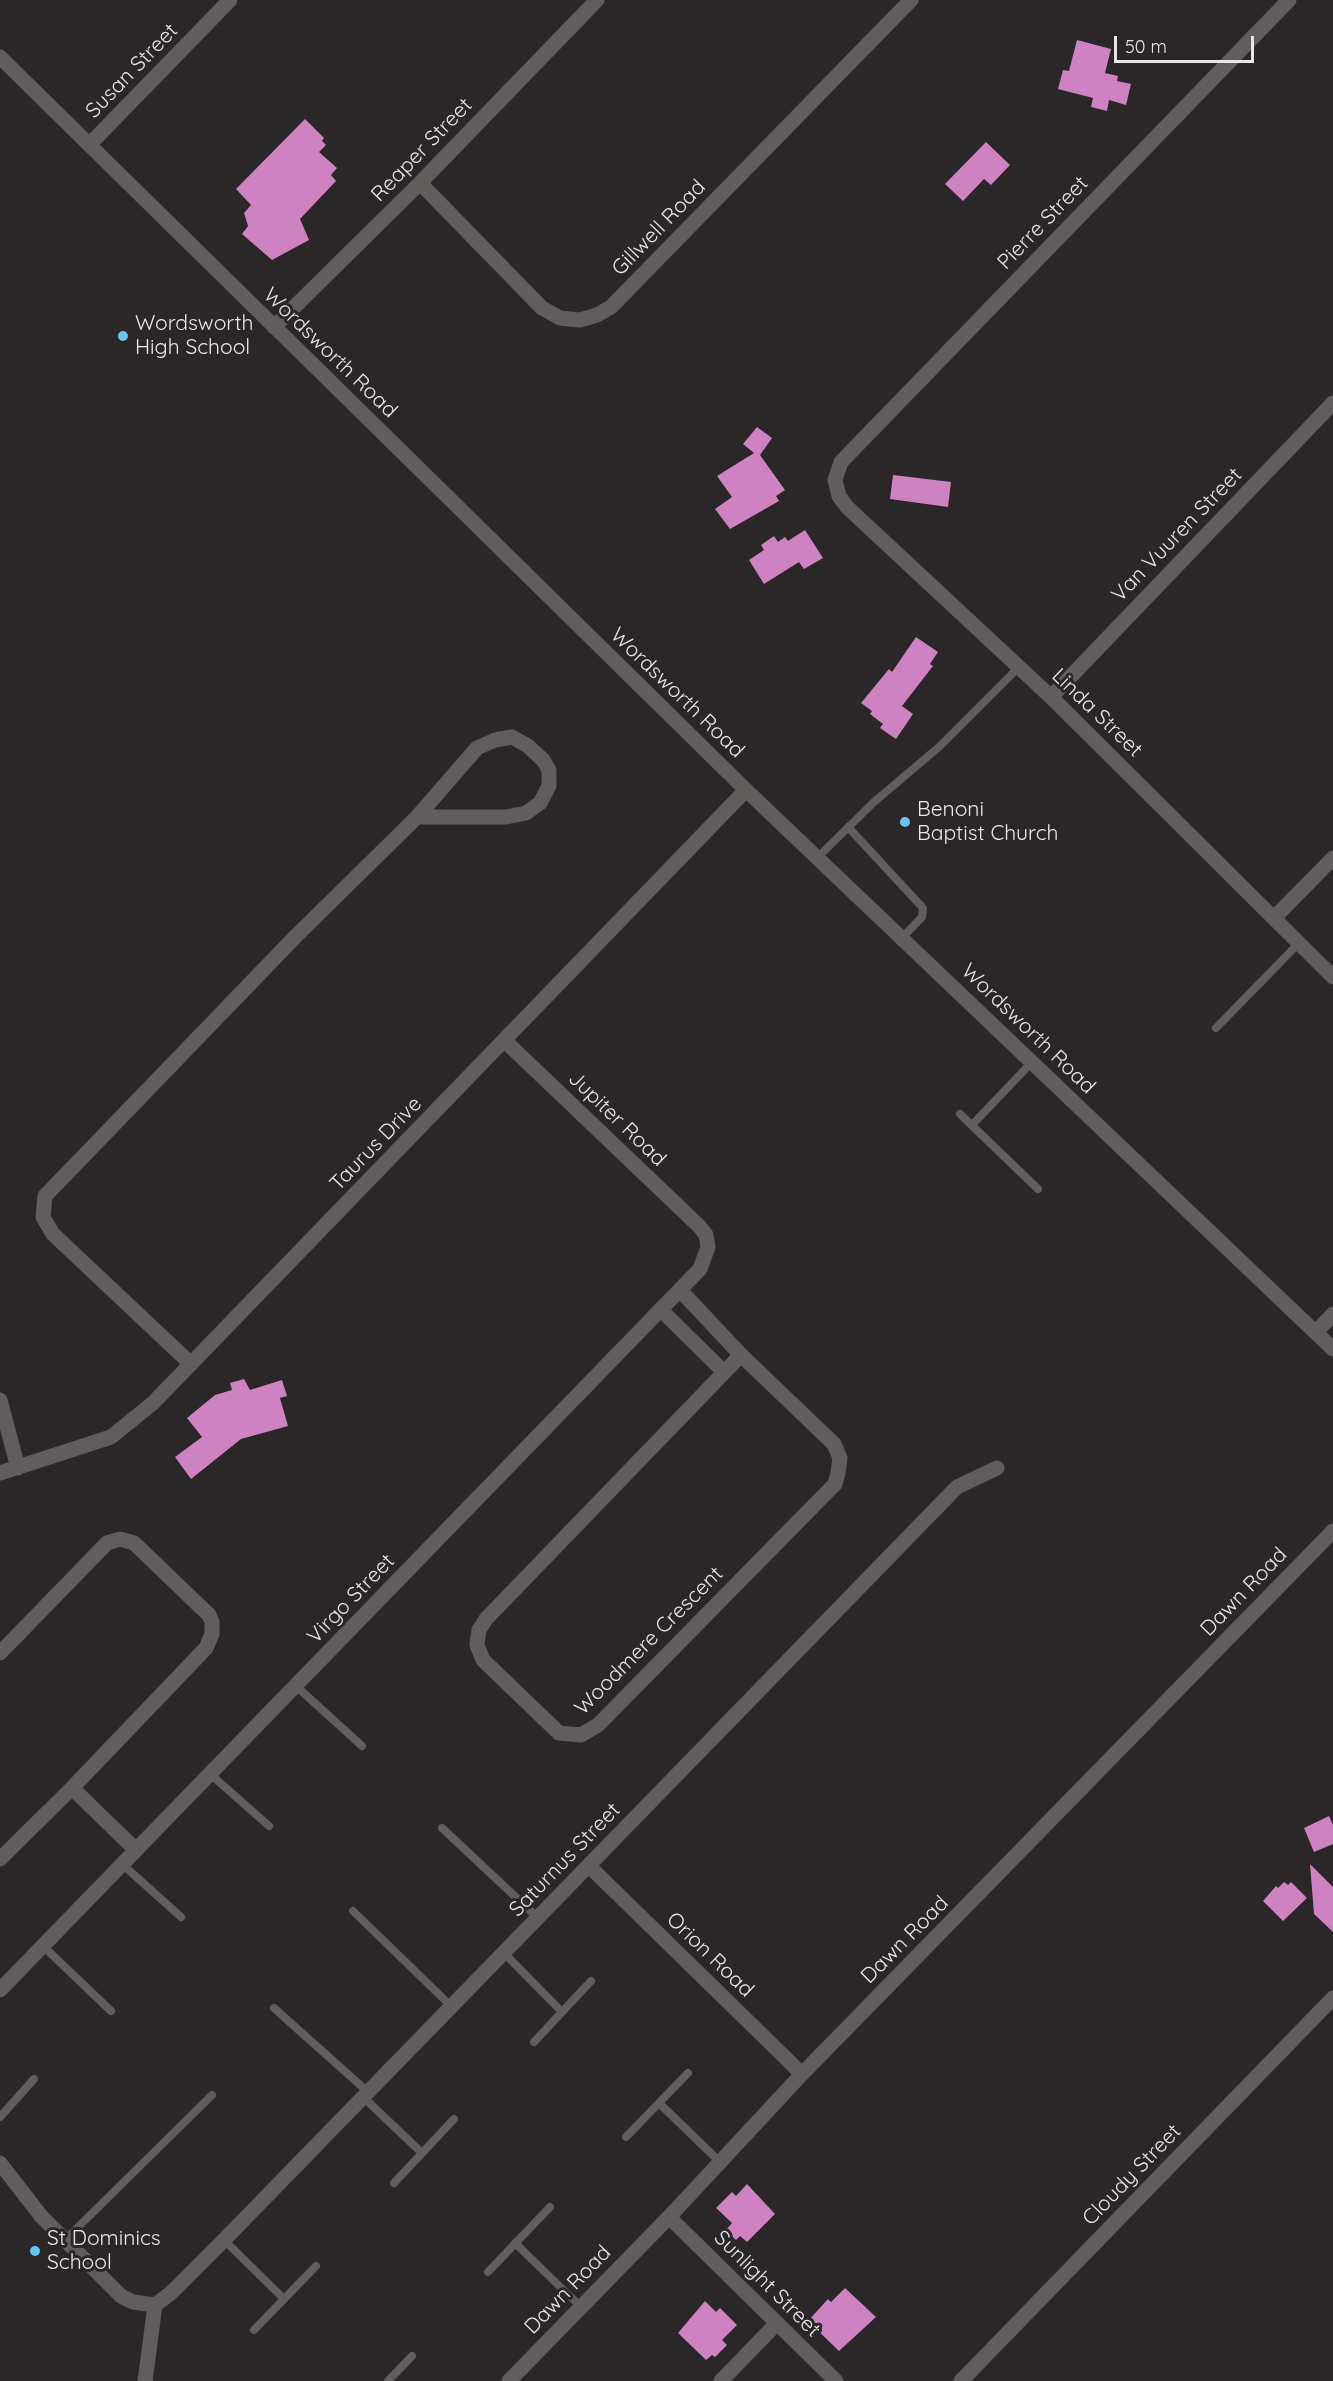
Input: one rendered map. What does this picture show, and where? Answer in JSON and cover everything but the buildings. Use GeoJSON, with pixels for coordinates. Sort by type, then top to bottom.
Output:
{"type":"FeatureCollection","features":[{"type":"Feature","properties":{"kind":"street","name":"Susan Street"},"geometry":{"type":"LineString","coordinates":[[90,144],[230,0]]}},
{"type":"Feature","properties":{"kind":"street","name":"Reaper Street"},"geometry":{"type":"LineString","coordinates":[[274,327],[420,183],[597,0]]}},
{"type":"Feature","properties":{"kind":"street","name":"Gillwell Road"},"geometry":{"type":"LineString","coordinates":[[420,183],[542,308],[560,318],[580,320],[597,315],[611,307],[911,0]]}},
{"type":"Feature","properties":{"kind":"street","name":"Pierre Street"},"geometry":{"type":"LineString","coordinates":[[835,480],[841,462],[1289,0]]}},
{"type":"Feature","properties":{"kind":"street","name":"Wordsworth Road"},"geometry":{"type":"LineString","coordinates":[[0,57],[746,790],[1333,1349]]}},
{"type":"Feature","properties":{"kind":"street","name":"Van Vuuren Street"},"geometry":{"type":"LineString","coordinates":[[1051,697],[1333,403]]}},
{"type":"Feature","properties":{"kind":"street","name":"Linda Street"},"geometry":{"type":"LineString","coordinates":[[835,480],[839,496],[847,507],[1051,697],[1333,977]]}},
{"type":"Feature","properties":{"kind":"street"},"geometry":{"type":"LineString","coordinates":[[191,1364],[53,1234],[43,1216],[45,1196],[287,944],[417,817],[477,748],[495,740],[512,737],[528,746],[543,760],[549,770],[549,786],[540,803],[526,813],[506,817],[417,817]]}},
{"type":"Feature","properties":{"kind":"street","name":"Taurus Drive"},"geometry":{"type":"LineString","coordinates":[[0,1473],[111,1437],[153,1403],[746,790]]}},
{"type":"Feature","properties":{"kind":"street"},"geometry":{"type":"LineString","coordinates":[[1274,918],[1333,858]]}},
{"type":"Feature","properties":{"kind":"street","name":"Jupiter Road"},"geometry":{"type":"LineString","coordinates":[[505,1041],[700,1227]]}},
{"type":"Feature","properties":{"kind":"street","name":"Virgo Street"},"geometry":{"type":"LineString","coordinates":[[0,1990],[700,1269],[706,1257],[706,1235],[700,1227]]}},
{"type":"Feature","properties":{"kind":"street","name":"Woodmere Crescent"},"geometry":{"type":"LineString","coordinates":[[680,1290],[741,1355],[834,1444],[840,1458],[835,1484],[598,1725],[581,1735],[559,1733],[483,1660],[477,1646],[479,1630],[486,1619],[741,1355]]}},
{"type":"Feature","properties":{"kind":"street"},"geometry":{"type":"LineString","coordinates":[[661,1310],[724,1372]]}},
{"type":"Feature","properties":{"kind":"street"},"geometry":{"type":"LineString","coordinates":[[1316,1332],[1333,1314]]}},
{"type":"Feature","properties":{"kind":"street"},"geometry":{"type":"LineString","coordinates":[[0,1400],[18,1468]]}},
{"type":"Feature","properties":{"kind":"street","name":"Saturnus Street"},"geometry":{"type":"LineString","coordinates":[[155,2305],[171,2293],[224,2240],[957,1487],[997,1468]]}},
{"type":"Feature","properties":{"kind":"street","name":"Dawn Road"},"geometry":{"type":"LineString","coordinates":[[509,2381],[669,2217],[802,2074],[1333,1531]]}},
{"type":"Feature","properties":{"kind":"street"},"geometry":{"type":"LineString","coordinates":[[0,1653],[107,1543],[115,1540],[134,1543],[209,1615],[212,1634],[206,1648],[72,1788],[0,1859]]}},
{"type":"Feature","properties":{"kind":"street"},"geometry":{"type":"LineString","coordinates":[[72,1788],[136,1850]]}},
{"type":"Feature","properties":{"kind":"street","name":"Orion Road"},"geometry":{"type":"LineString","coordinates":[[589,1866],[802,2074]]}},
{"type":"Feature","properties":{"kind":"street","name":"Cloudy Street"},"geometry":{"type":"LineString","coordinates":[[961,2381],[1333,1998]]}},
{"type":"Feature","properties":{"kind":"street"},"geometry":{"type":"LineString","coordinates":[[0,2163],[41,2216],[121,2296],[133,2302],[155,2305],[145,2381]]}},
{"type":"Feature","properties":{"kind":"street","name":"Sunlight Street"},"geometry":{"type":"LineString","coordinates":[[669,2217],[836,2381]]}},
{"type":"Feature","properties":{"kind":"street"},"geometry":{"type":"LineString","coordinates":[[721,2381],[777,2323]]}},
{"type":"Feature","properties":{"kind":"lane"},"geometry":{"type":"LineString","coordinates":[[817,858],[848,827],[939,747],[1019,667]]}},
{"type":"Feature","properties":{"kind":"lane"},"geometry":{"type":"LineString","coordinates":[[848,827],[923,909],[922,917],[902,938]]}},
{"type":"Feature","properties":{"kind":"lane"},"geometry":{"type":"LineString","coordinates":[[1216,1028],[1298,944]]}},
{"type":"Feature","properties":{"kind":"lane"},"geometry":{"type":"LineString","coordinates":[[972,1125],[1032,1062]]}},
{"type":"Feature","properties":{"kind":"lane"},"geometry":{"type":"LineString","coordinates":[[960,1114],[1038,1189]]}},
{"type":"Feature","properties":{"kind":"lane"},"geometry":{"type":"LineString","coordinates":[[296,1686],[362,1746]]}},
{"type":"Feature","properties":{"kind":"lane"},"geometry":{"type":"LineString","coordinates":[[209,1773],[268,1826]]}},
{"type":"Feature","properties":{"kind":"lane"},"geometry":{"type":"LineString","coordinates":[[442,1828],[537,1917]]}},
{"type":"Feature","properties":{"kind":"lane"},"geometry":{"type":"LineString","coordinates":[[122,1864],[181,1917]]}},
{"type":"Feature","properties":{"kind":"lane"},"geometry":{"type":"LineString","coordinates":[[353,1911],[452,2006]]}},
{"type":"Feature","properties":{"kind":"lane"},"geometry":{"type":"LineString","coordinates":[[43,1946],[111,2011]]}},
{"type":"Feature","properties":{"kind":"lane"},"geometry":{"type":"LineString","coordinates":[[504,1953],[562,2013]]}},
{"type":"Feature","properties":{"kind":"lane"},"geometry":{"type":"LineString","coordinates":[[534,2042],[591,1981]]}},
{"type":"Feature","properties":{"kind":"lane"},"geometry":{"type":"LineString","coordinates":[[274,2008],[365,2094],[422,2153]]}},
{"type":"Feature","properties":{"kind":"lane"},"geometry":{"type":"LineString","coordinates":[[626,2137],[688,2073]]}},
{"type":"Feature","properties":{"kind":"lane"},"geometry":{"type":"LineString","coordinates":[[0,2117],[34,2079]]}},
{"type":"Feature","properties":{"kind":"lane"},"geometry":{"type":"LineString","coordinates":[[65,2240],[212,2096]]}},
{"type":"Feature","properties":{"kind":"lane"},"geometry":{"type":"LineString","coordinates":[[659,2103],[720,2162]]}},
{"type":"Feature","properties":{"kind":"lane"},"geometry":{"type":"LineString","coordinates":[[394,2183],[454,2119]]}},
{"type":"Feature","properties":{"kind":"lane"},"geometry":{"type":"LineString","coordinates":[[488,2272],[550,2207]]}},
{"type":"Feature","properties":{"kind":"lane"},"geometry":{"type":"LineString","coordinates":[[224,2240],[283,2298]]}},
{"type":"Feature","properties":{"kind":"lane"},"geometry":{"type":"LineString","coordinates":[[515,2243],[581,2307]]}},
{"type":"Feature","properties":{"kind":"lane"},"geometry":{"type":"LineString","coordinates":[[254,2330],[316,2266]]}},
{"type":"Feature","properties":{"kind":"lane"},"geometry":{"type":"LineString","coordinates":[[388,2381],[412,2356]]}},
{"type":"Feature","properties":{"kind":"place","name":"Wordsworth High School"},"geometry":{"type":"Point","coordinates":[123,336]}},
{"type":"Feature","properties":{"kind":"place","name":"Benoni Baptist Church"},"geometry":{"type":"Point","coordinates":[905,822]}},
{"type":"Feature","properties":{"kind":"place","name":"St Dominics School"},"geometry":{"type":"Point","coordinates":[35,2251]}}]}
